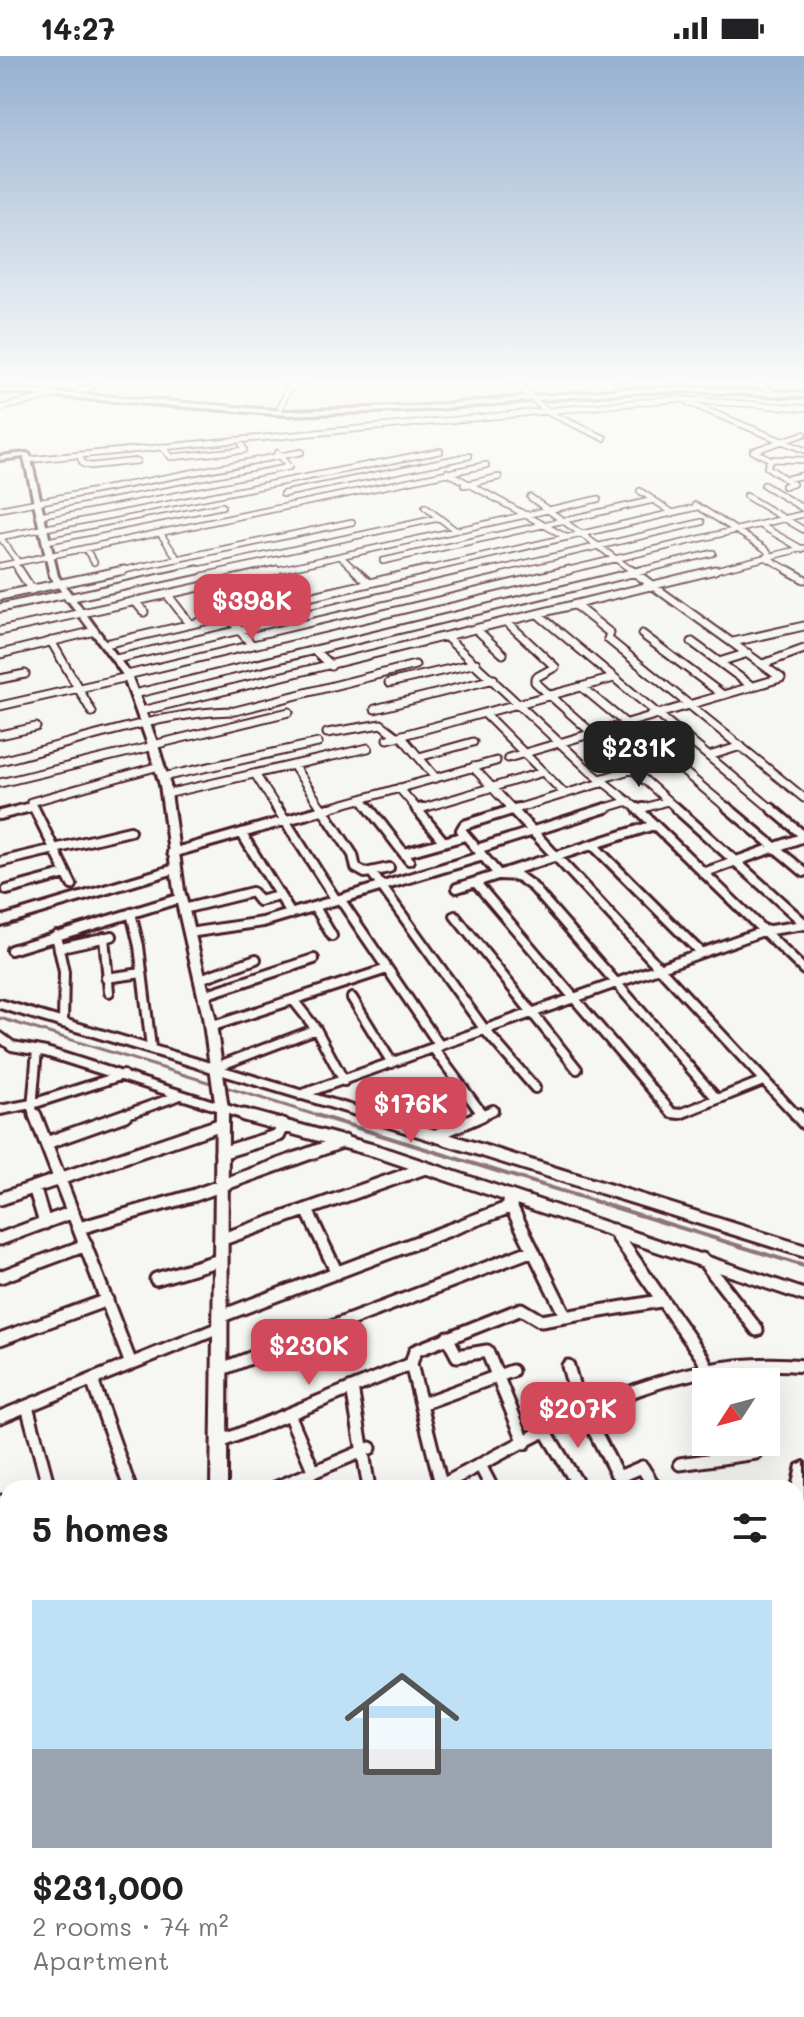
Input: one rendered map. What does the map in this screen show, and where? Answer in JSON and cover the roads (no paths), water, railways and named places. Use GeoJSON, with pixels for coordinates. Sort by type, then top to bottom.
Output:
{"type":"FeatureCollection","features":[{"type":"Feature","properties":{"kind":"street"},"geometry":{"type":"LineString","coordinates":[[31,477],[59,584],[127,676],[154,746],[166,794],[175,869],[204,995],[221,1112],[219,1480]]}},
{"type":"Feature","properties":{"kind":"street"},"geometry":{"type":"LineString","coordinates":[[0,509],[164,477]]}},
{"type":"Feature","properties":{"kind":"street"},"geometry":{"type":"LineString","coordinates":[[40,515],[240,477]]}},
{"type":"Feature","properties":{"kind":"street"},"geometry":{"type":"LineString","coordinates":[[32,590],[0,537],[308,477]]}},
{"type":"Feature","properties":{"kind":"street"},"geometry":{"type":"LineString","coordinates":[[283,494],[369,477]]}},
{"type":"Feature","properties":{"kind":"street"},"geometry":{"type":"LineString","coordinates":[[0,566],[432,477]]}},
{"type":"Feature","properties":{"kind":"street"},"geometry":{"type":"LineString","coordinates":[[453,477],[475,493],[529,514],[566,537]]}},
{"type":"Feature","properties":{"kind":"street"},"geometry":{"type":"LineString","coordinates":[[464,485],[499,477]]}},
{"type":"Feature","properties":{"kind":"street"},"geometry":{"type":"LineString","coordinates":[[778,477],[785,483],[800,477]]}},
{"type":"Feature","properties":{"kind":"street"},"geometry":{"type":"LineString","coordinates":[[764,485],[804,512]]}},
{"type":"Feature","properties":{"kind":"street"},"geometry":{"type":"LineString","coordinates":[[640,491],[673,513]]}},
{"type":"Feature","properties":{"kind":"street"},"geometry":{"type":"LineString","coordinates":[[746,496],[804,530]]}},
{"type":"Feature","properties":{"kind":"street"},"geometry":{"type":"LineString","coordinates":[[508,758],[781,678],[530,497]]}},
{"type":"Feature","properties":{"kind":"street"},"geometry":{"type":"LineString","coordinates":[[0,631],[598,499]]}},
{"type":"Feature","properties":{"kind":"street"},"geometry":{"type":"LineString","coordinates":[[383,561],[654,500]]}},
{"type":"Feature","properties":{"kind":"street"},"geometry":{"type":"LineString","coordinates":[[105,644],[673,513],[695,505],[766,550],[767,558]]}},
{"type":"Feature","properties":{"kind":"street"},"geometry":{"type":"LineString","coordinates":[[47,541],[222,506]]}},
{"type":"Feature","properties":{"kind":"street"},"geometry":{"type":"LineString","coordinates":[[425,507],[455,530]]}},
{"type":"Feature","properties":{"kind":"street"},"geometry":{"type":"LineString","coordinates":[[0,706],[786,519],[804,512]]}},
{"type":"Feature","properties":{"kind":"street"},"geometry":{"type":"LineString","coordinates":[[0,608],[439,518]]}},
{"type":"Feature","properties":{"kind":"street"},"geometry":{"type":"LineString","coordinates":[[0,596],[352,522]]}},
{"type":"Feature","properties":{"kind":"street"},"geometry":{"type":"LineString","coordinates":[[116,659],[702,522]]}},
{"type":"Feature","properties":{"kind":"street"},"geometry":{"type":"LineString","coordinates":[[760,525],[803,548]]}},
{"type":"Feature","properties":{"kind":"street"},"geometry":{"type":"LineString","coordinates":[[160,533],[178,559]]}},
{"type":"Feature","properties":{"kind":"street"},"geometry":{"type":"LineString","coordinates":[[85,548],[94,562]]}},
{"type":"Feature","properties":{"kind":"street"},"geometry":{"type":"LineString","coordinates":[[141,711],[655,587],[803,548]]}},
{"type":"Feature","properties":{"kind":"street"},"geometry":{"type":"LineString","coordinates":[[371,549],[399,575]]}},
{"type":"Feature","properties":{"kind":"street"},"geometry":{"type":"LineString","coordinates":[[134,694],[713,553]]}},
{"type":"Feature","properties":{"kind":"street"},"geometry":{"type":"LineString","coordinates":[[340,556],[368,582]]}},
{"type":"Feature","properties":{"kind":"street"},"geometry":{"type":"LineString","coordinates":[[767,558],[804,579]]}},
{"type":"Feature","properties":{"kind":"street"},"geometry":{"type":"LineString","coordinates":[[262,573],[290,600]]}},
{"type":"Feature","properties":{"kind":"street"},"geometry":{"type":"LineString","coordinates":[[202,586],[252,645]]}},
{"type":"Feature","properties":{"kind":"street"},"geometry":{"type":"LineString","coordinates":[[167,594],[190,624]]}},
{"type":"Feature","properties":{"kind":"street"},"geometry":{"type":"LineString","coordinates":[[135,601],[144,612]]}},
{"type":"Feature","properties":{"kind":"street"},"geometry":{"type":"LineString","coordinates":[[576,606],[610,633],[608,639],[804,798]]}},
{"type":"Feature","properties":{"kind":"street"},"geometry":{"type":"LineString","coordinates":[[539,615],[804,837],[703,873]]}},
{"type":"Feature","properties":{"kind":"street"},"geometry":{"type":"LineString","coordinates":[[508,623],[555,667],[534,680],[803,922]]}},
{"type":"Feature","properties":{"kind":"street"},"geometry":{"type":"LineString","coordinates":[[733,642],[804,626]]}},
{"type":"Feature","properties":{"kind":"street"},"geometry":{"type":"LineString","coordinates":[[477,630],[503,654]]}},
{"type":"Feature","properties":{"kind":"street"},"geometry":{"type":"LineString","coordinates":[[0,654],[95,631]]}},
{"type":"Feature","properties":{"kind":"street"},"geometry":{"type":"LineString","coordinates":[[642,634],[723,695]]}},
{"type":"Feature","properties":{"kind":"street"},"geometry":{"type":"LineString","coordinates":[[446,637],[629,801],[804,970]]}},
{"type":"Feature","properties":{"kind":"street"},"geometry":{"type":"LineString","coordinates":[[51,641],[92,712]]}},
{"type":"Feature","properties":{"kind":"street"},"geometry":{"type":"LineString","coordinates":[[692,642],[753,687]]}},
{"type":"Feature","properties":{"kind":"street"},"geometry":{"type":"LineString","coordinates":[[763,664],[804,649]]}},
{"type":"Feature","properties":{"kind":"street"},"geometry":{"type":"LineString","coordinates":[[314,650],[331,666]]}},
{"type":"Feature","properties":{"kind":"street"},"geometry":{"type":"LineString","coordinates":[[719,662],[748,653]]}},
{"type":"Feature","properties":{"kind":"street"},"geometry":{"type":"LineString","coordinates":[[389,683],[476,663]]}},
{"type":"Feature","properties":{"kind":"street"},"geometry":{"type":"LineString","coordinates":[[0,761],[146,725],[260,705],[415,665]]}},
{"type":"Feature","properties":{"kind":"street"},"geometry":{"type":"LineString","coordinates":[[0,679],[25,674]]}},
{"type":"Feature","properties":{"kind":"street"},"geometry":{"type":"LineString","coordinates":[[388,739],[614,678]]}},
{"type":"Feature","properties":{"kind":"street"},"geometry":{"type":"LineString","coordinates":[[375,709],[494,679]]}},
{"type":"Feature","properties":{"kind":"street"},"geometry":{"type":"LineString","coordinates":[[583,688],[804,872]]}},
{"type":"Feature","properties":{"kind":"street"},"geometry":{"type":"LineString","coordinates":[[260,705],[268,717]]}},
{"type":"Feature","properties":{"kind":"street"},"geometry":{"type":"LineString","coordinates":[[0,783],[289,712]]}},
{"type":"Feature","properties":{"kind":"street"},"geometry":{"type":"LineString","coordinates":[[485,714],[565,794]]}},
{"type":"Feature","properties":{"kind":"street"},"geometry":{"type":"LineString","coordinates":[[327,733],[381,724],[399,736],[436,778]]}},
{"type":"Feature","properties":{"kind":"street"},"geometry":{"type":"LineString","coordinates":[[0,735],[36,727]]}},
{"type":"Feature","properties":{"kind":"street"},"geometry":{"type":"LineString","coordinates":[[657,749],[689,740]]}},
{"type":"Feature","properties":{"kind":"street"},"geometry":{"type":"LineString","coordinates":[[419,757],[473,742]]}},
{"type":"Feature","properties":{"kind":"street"},"geometry":{"type":"LineString","coordinates":[[163,777],[318,743]]}},
{"type":"Feature","properties":{"kind":"street"},"geometry":{"type":"LineString","coordinates":[[709,756],[741,746]]}},
{"type":"Feature","properties":{"kind":"street"},"geometry":{"type":"LineString","coordinates":[[166,794],[368,748]]}},
{"type":"Feature","properties":{"kind":"street"},"geometry":{"type":"LineString","coordinates":[[172,853],[496,761]]}},
{"type":"Feature","properties":{"kind":"street"},"geometry":{"type":"LineString","coordinates":[[654,763],[462,826],[465,836],[499,875],[518,876],[533,887],[619,982],[717,1099]]}},
{"type":"Feature","properties":{"kind":"street"},"geometry":{"type":"LineString","coordinates":[[293,765],[363,875],[389,868]]}},
{"type":"Feature","properties":{"kind":"street"},"geometry":{"type":"LineString","coordinates":[[72,885],[31,802],[36,798],[159,766]]}},
{"type":"Feature","properties":{"kind":"street"},"geometry":{"type":"LineString","coordinates":[[473,767],[530,832],[804,1123]]}},
{"type":"Feature","properties":{"kind":"street"},"geometry":{"type":"LineString","coordinates":[[417,810],[543,772]]}},
{"type":"Feature","properties":{"kind":"street"},"geometry":{"type":"LineString","coordinates":[[255,774],[284,823],[387,969],[437,1048],[488,1112],[436,1135]]}},
{"type":"Feature","properties":{"kind":"street"},"geometry":{"type":"LineString","coordinates":[[399,788],[444,842]]}},
{"type":"Feature","properties":{"kind":"street"},"geometry":{"type":"LineString","coordinates":[[362,800],[406,857],[465,836]]}},
{"type":"Feature","properties":{"kind":"street"},"geometry":{"type":"LineString","coordinates":[[189,933],[245,926],[315,907],[629,801]]}},
{"type":"Feature","properties":{"kind":"street"},"geometry":{"type":"LineString","coordinates":[[638,810],[667,801]]}},
{"type":"Feature","properties":{"kind":"street"},"geometry":{"type":"LineString","coordinates":[[0,815],[33,807]]}},
{"type":"Feature","properties":{"kind":"street"},"geometry":{"type":"LineString","coordinates":[[457,888],[654,825]]}},
{"type":"Feature","properties":{"kind":"street"},"geometry":{"type":"LineString","coordinates":[[0,862],[130,831]]}},
{"type":"Feature","properties":{"kind":"street"},"geometry":{"type":"LineString","coordinates":[[242,834],[291,914]]}},
{"type":"Feature","properties":{"kind":"street"},"geometry":{"type":"LineString","coordinates":[[593,845],[701,953]]}},
{"type":"Feature","properties":{"kind":"street"},"geometry":{"type":"LineString","coordinates":[[0,921],[175,869]]}},
{"type":"Feature","properties":{"kind":"street"},"geometry":{"type":"LineString","coordinates":[[372,873],[485,1030],[535,1088]]}},
{"type":"Feature","properties":{"kind":"street"},"geometry":{"type":"LineString","coordinates":[[7,890],[66,874]]}},
{"type":"Feature","properties":{"kind":"street"},"geometry":{"type":"LineString","coordinates":[[476,883],[672,1113],[680,1114],[763,1081]]}},
{"type":"Feature","properties":{"kind":"street"},"geometry":{"type":"LineString","coordinates":[[11,950],[131,913],[252,892],[259,901],[279,896]]}},
{"type":"Feature","properties":{"kind":"street"},"geometry":{"type":"LineString","coordinates":[[315,907],[332,936]]}},
{"type":"Feature","properties":{"kind":"street"},"geometry":{"type":"LineString","coordinates":[[131,913],[151,1048]]}},
{"type":"Feature","properties":{"kind":"street"},"geometry":{"type":"LineString","coordinates":[[455,916],[530,1014],[577,1069]]}},
{"type":"Feature","properties":{"kind":"street"},"geometry":{"type":"LineString","coordinates":[[300,1095],[763,931],[803,922]]}},
{"type":"Feature","properties":{"kind":"street"},"geometry":{"type":"LineString","coordinates":[[56,935],[61,947],[63,1023]]}},
{"type":"Feature","properties":{"kind":"street"},"geometry":{"type":"LineString","coordinates":[[61,947],[108,936],[106,978],[109,992]]}},
{"type":"Feature","properties":{"kind":"street"},"geometry":{"type":"LineString","coordinates":[[200,979],[256,959]]}},
{"type":"Feature","properties":{"kind":"street"},"geometry":{"type":"LineString","coordinates":[[204,995],[314,959]]}},
{"type":"Feature","properties":{"kind":"street"},"geometry":{"type":"LineString","coordinates":[[210,1027],[387,969]]}},
{"type":"Feature","properties":{"kind":"street"},"geometry":{"type":"LineString","coordinates":[[106,978],[142,973]]}},
{"type":"Feature","properties":{"kind":"street"},"geometry":{"type":"LineString","coordinates":[[352,998],[392,1063]]}},
{"type":"Feature","properties":{"kind":"street"},"geometry":{"type":"LineString","coordinates":[[294,1001],[316,1029],[344,1081]]}},
{"type":"Feature","properties":{"kind":"street"},"geometry":{"type":"LineString","coordinates":[[0,1004],[216,1067],[804,1251]]}},
{"type":"Feature","properties":{"kind":"street"},"geometry":{"type":"LineString","coordinates":[[216,1067],[316,1029]]}},
{"type":"Feature","properties":{"kind":"street"},"geometry":{"type":"LineString","coordinates":[[0,1037],[12,1046],[37,1050],[123,1075],[221,1112],[283,1124],[344,1141],[425,1168],[510,1202],[613,1230],[804,1295]]}},
{"type":"Feature","properties":{"kind":"street"},"geometry":{"type":"LineString","coordinates":[[37,1050],[32,1104],[131,1364]]}},
{"type":"Feature","properties":{"kind":"street"},"geometry":{"type":"LineString","coordinates":[[0,1110],[32,1104],[123,1075]]}},
{"type":"Feature","properties":{"kind":"street"},"geometry":{"type":"LineString","coordinates":[[46,1143],[178,1096]]}},
{"type":"Feature","properties":{"kind":"street"},"geometry":{"type":"LineString","coordinates":[[0,1199],[221,1112]]}},
{"type":"Feature","properties":{"kind":"street"},"geometry":{"type":"LineString","coordinates":[[221,1153],[279,1135],[283,1124]]}},
{"type":"Feature","properties":{"kind":"street"},"geometry":{"type":"LineString","coordinates":[[79,1228],[221,1185],[344,1141]]}},
{"type":"Feature","properties":{"kind":"street"},"geometry":{"type":"LineString","coordinates":[[220,1240],[425,1168]]}},
{"type":"Feature","properties":{"kind":"street"},"geometry":{"type":"LineString","coordinates":[[34,1187],[45,1223]]}},
{"type":"Feature","properties":{"kind":"street"},"geometry":{"type":"LineString","coordinates":[[510,1202],[566,1317]]}},
{"type":"Feature","properties":{"kind":"street"},"geometry":{"type":"LineString","coordinates":[[0,1417],[510,1202]]}},
{"type":"Feature","properties":{"kind":"street"},"geometry":{"type":"LineString","coordinates":[[307,1210],[337,1273]]}},
{"type":"Feature","properties":{"kind":"street"},"geometry":{"type":"LineString","coordinates":[[0,1239],[73,1212]]}},
{"type":"Feature","properties":{"kind":"street"},"geometry":{"type":"LineString","coordinates":[[613,1230],[706,1368]]}},
{"type":"Feature","properties":{"kind":"street"},"geometry":{"type":"LineString","coordinates":[[0,1277],[86,1245]]}},
{"type":"Feature","properties":{"kind":"street"},"geometry":{"type":"LineString","coordinates":[[219,1370],[533,1250]]}},
{"type":"Feature","properties":{"kind":"street"},"geometry":{"type":"LineString","coordinates":[[702,1259],[757,1330]]}},
{"type":"Feature","properties":{"kind":"street"},"geometry":{"type":"LineString","coordinates":[[156,1279],[220,1260]]}},
{"type":"Feature","properties":{"kind":"street"},"geometry":{"type":"LineString","coordinates":[[0,1339],[107,1300]]}},
{"type":"Feature","properties":{"kind":"street"},"geometry":{"type":"LineString","coordinates":[[438,1480],[411,1364],[415,1351],[521,1309],[538,1321],[660,1301]]}},
{"type":"Feature","properties":{"kind":"street"},"geometry":{"type":"LineString","coordinates":[[447,1337],[457,1356],[486,1351],[525,1443]]}},
{"type":"Feature","properties":{"kind":"street"},"geometry":{"type":"LineString","coordinates":[[754,1368],[777,1363],[804,1366]]}},
{"type":"Feature","properties":{"kind":"street"},"geometry":{"type":"LineString","coordinates":[[220,1442],[411,1364]]}},
{"type":"Feature","properties":{"kind":"street"},"geometry":{"type":"LineString","coordinates":[[568,1366],[585,1413],[616,1473],[621,1476],[642,1467],[650,1480]]}},
{"type":"Feature","properties":{"kind":"street"},"geometry":{"type":"LineString","coordinates":[[421,1404],[512,1371]]}},
{"type":"Feature","properties":{"kind":"street"},"geometry":{"type":"LineString","coordinates":[[454,1480],[609,1399],[654,1382],[692,1379]]}},
{"type":"Feature","properties":{"kind":"street"},"geometry":{"type":"LineString","coordinates":[[92,1380],[127,1480]]}},
{"type":"Feature","properties":{"kind":"street"},"geometry":{"type":"LineString","coordinates":[[352,1388],[366,1450],[368,1480]]}},
{"type":"Feature","properties":{"kind":"street"},"geometry":{"type":"LineString","coordinates":[[27,1406],[47,1480]]}},
{"type":"Feature","properties":{"kind":"street"},"geometry":{"type":"LineString","coordinates":[[289,1414],[314,1472]]}},
{"type":"Feature","properties":{"kind":"street"},"geometry":{"type":"LineString","coordinates":[[546,1432],[575,1480]]}},
{"type":"Feature","properties":{"kind":"street"},"geometry":{"type":"LineString","coordinates":[[294,1480],[366,1450]]}},
{"type":"Feature","properties":{"kind":"street"},"geometry":{"type":"LineString","coordinates":[[680,1464],[735,1456]]}},
{"type":"Feature","properties":{"kind":"street"},"geometry":{"type":"LineString","coordinates":[[481,1467],[488,1480]]}},
{"type":"Feature","properties":{"kind":"waterway"},"geometry":{"type":"LineString","coordinates":[[0,1018],[214,1084]]}},
{"type":"Feature","properties":{"kind":"waterway"},"geometry":{"type":"LineString","coordinates":[[222,1086],[322,1117]]}},
{"type":"Feature","properties":{"kind":"waterway"},"geometry":{"type":"LineString","coordinates":[[316,1115],[804,1266]]}}]}
